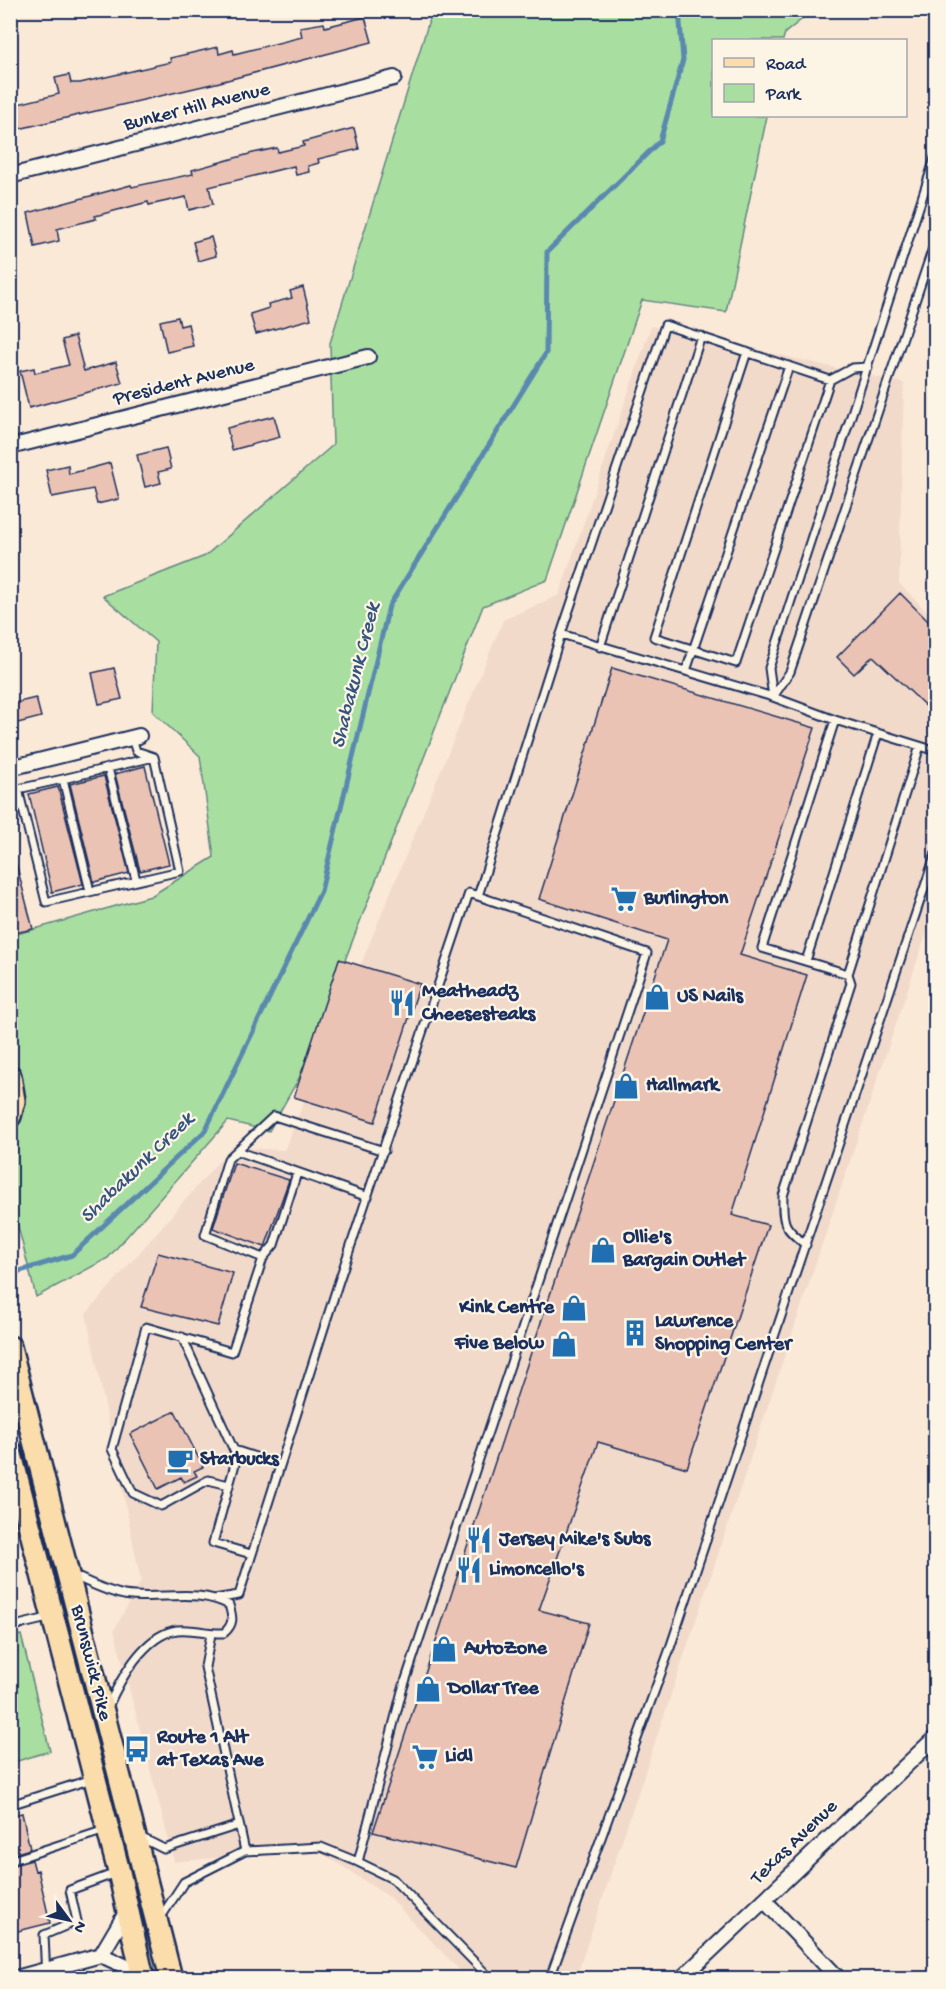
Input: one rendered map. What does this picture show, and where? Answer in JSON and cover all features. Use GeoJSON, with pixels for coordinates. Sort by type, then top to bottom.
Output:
{"type":"FeatureCollection","features":[{"type":"Feature","properties":{"kind":"main road"},"geometry":{"type":"LineString","coordinates":[[10,1076],[14,1101],[10,1116]]}},
{"type":"Feature","properties":{"kind":"main road","name":"Brunswick Pike"},"geometry":{"type":"LineString","coordinates":[[10,1347],[171,1978]]}},
{"type":"Feature","properties":{"kind":"main road","name":"Brunswick Pike"},"geometry":{"type":"LineString","coordinates":[[10,1451],[119,1872],[142,1976]]}},
{"type":"Feature","properties":{"kind":"street","name":"Bunker Hill Avenue"},"geometry":{"type":"LineString","coordinates":[[10,176],[394,78]]}},
{"type":"Feature","properties":{"kind":"street","name":"President Avenue"},"geometry":{"type":"LineString","coordinates":[[10,447],[368,357]]}},
{"type":"Feature","properties":{"kind":"street"},"geometry":{"type":"LineString","coordinates":[[10,768],[135,737]]}},
{"type":"Feature","properties":{"kind":"street","name":"Texas Avenue"},"geometry":{"type":"LineString","coordinates":[[681,1978],[936,1737]]}},
{"type":"Feature","properties":{"kind":"street"},"geometry":{"type":"LineString","coordinates":[[764,1900],[838,1978]]}},
{"type":"Feature","properties":{"kind":"street"},"geometry":{"type":"LineString","coordinates":[[16,1978],[45,1975],[101,1955],[128,1911]]}},
{"type":"Feature","properties":{"kind":"street"},"geometry":{"type":"LineString","coordinates":[[101,1955],[142,1976]]}},
{"type":"Feature","properties":{"kind":"lane"},"geometry":{"type":"LineString","coordinates":[[773,697],[769,668],[936,155]]}},
{"type":"Feature","properties":{"kind":"lane"},"geometry":{"type":"LineString","coordinates":[[773,697],[790,672],[936,239]]}},
{"type":"Feature","properties":{"kind":"lane"},"geometry":{"type":"LineString","coordinates":[[478,896],[561,634],[665,325],[830,380]]}},
{"type":"Feature","properties":{"kind":"lane"},"geometry":{"type":"LineString","coordinates":[[600,646],[701,336]]}},
{"type":"Feature","properties":{"kind":"lane"},"geometry":{"type":"LineString","coordinates":[[747,352],[654,636],[736,663],[830,380],[852,368],[868,367]]}},
{"type":"Feature","properties":{"kind":"lane"},"geometry":{"type":"LineString","coordinates":[[686,671],[789,366]]}},
{"type":"Feature","properties":{"kind":"lane"},"geometry":{"type":"LineString","coordinates":[[561,634],[773,697],[835,720],[936,751]]}},
{"type":"Feature","properties":{"kind":"lane"},"geometry":{"type":"LineString","coordinates":[[835,720],[762,948],[848,974]]}},
{"type":"Feature","properties":{"kind":"lane"},"geometry":{"type":"LineString","coordinates":[[806,961],[878,733]]}},
{"type":"Feature","properties":{"kind":"lane"},"geometry":{"type":"LineString","coordinates":[[135,737],[136,751],[154,757]]}},
{"type":"Feature","properties":{"kind":"lane"},"geometry":{"type":"LineString","coordinates":[[806,1245],[791,1234],[782,1221],[783,1197],[851,983],[848,974],[920,746]]}},
{"type":"Feature","properties":{"kind":"lane"},"geometry":{"type":"LineString","coordinates":[[18,789],[154,757]]}},
{"type":"Feature","properties":{"kind":"lane"},"geometry":{"type":"LineString","coordinates":[[10,784],[18,789],[46,902],[180,871],[154,757]]}},
{"type":"Feature","properties":{"kind":"lane"},"geometry":{"type":"LineString","coordinates":[[108,768],[136,880]]}},
{"type":"Feature","properties":{"kind":"lane"},"geometry":{"type":"LineString","coordinates":[[63,779],[90,891]]}},
{"type":"Feature","properties":{"kind":"lane"},"geometry":{"type":"LineString","coordinates":[[550,1978],[668,1653],[936,853]]}},
{"type":"Feature","properties":{"kind":"lane"},"geometry":{"type":"LineString","coordinates":[[214,1599],[239,1595],[469,893],[647,953],[402,1691],[357,1862]]}},
{"type":"Feature","properties":{"kind":"lane"},"geometry":{"type":"LineString","coordinates":[[262,1258],[205,1235],[228,1159],[274,1116],[384,1151]]}},
{"type":"Feature","properties":{"kind":"lane"},"geometry":{"type":"LineString","coordinates":[[237,1151],[368,1197]]}},
{"type":"Feature","properties":{"kind":"lane"},"geometry":{"type":"LineString","coordinates":[[229,1485],[208,1480],[161,1506],[133,1493],[112,1449],[146,1327],[232,1352],[262,1258],[274,1245],[297,1173]]}},
{"type":"Feature","properties":{"kind":"lane"},"geometry":{"type":"LineString","coordinates":[[182,1337],[237,1457],[213,1543],[251,1554]]}},
{"type":"Feature","properties":{"kind":"lane"},"geometry":{"type":"LineString","coordinates":[[234,1450],[280,1465]]}},
{"type":"Feature","properties":{"kind":"lane"},"geometry":{"type":"LineString","coordinates":[[68,1573],[101,1588],[125,1595],[193,1594],[214,1599],[229,1605],[233,1617],[231,1627],[224,1633],[211,1634],[181,1629],[161,1636],[148,1647],[118,1686],[104,1716]]}},
{"type":"Feature","properties":{"kind":"lane"},"geometry":{"type":"LineString","coordinates":[[10,1618],[12,1626],[53,1617]]}},
{"type":"Feature","properties":{"kind":"lane"},"geometry":{"type":"LineString","coordinates":[[211,1634],[205,1666],[245,1851]]}},
{"type":"Feature","properties":{"kind":"lane"},"geometry":{"type":"LineString","coordinates":[[10,1805],[95,1778]]}},
{"type":"Feature","properties":{"kind":"lane"},"geometry":{"type":"LineString","coordinates":[[135,1835],[164,1849],[239,1825]]}},
{"type":"Feature","properties":{"kind":"lane"},"geometry":{"type":"LineString","coordinates":[[10,1861],[108,1829]]}},
{"type":"Feature","properties":{"kind":"lane"},"geometry":{"type":"LineString","coordinates":[[158,1922],[184,1882],[245,1851],[321,1847],[393,1879],[490,1978]]}},
{"type":"Feature","properties":{"kind":"lane"},"geometry":{"type":"LineString","coordinates":[[45,1975],[44,1935],[77,1921],[70,1890],[119,1872]]}},
{"type":"Feature","properties":{"kind":"shaded area","name":"Lawrence Shopping Center"},"geometry":{"type":"Polygon","coordinates":[[[651,326],[904,383],[899,583],[935,620],[935,908],[576,1978],[467,1978],[389,1897],[314,1848],[174,1862],[114,1630],[141,1581],[86,1314],[231,1147],[284,1150],[503,620],[559,595],[651,326]]]}},
{"type":"Feature","properties":{"kind":"green space"},"geometry":{"type":"Polygon","coordinates":[[[432,11],[812,11],[785,33],[783,39],[712,39],[712,117],[767,117],[726,312],[642,300],[547,580],[483,606],[299,1078],[269,1131],[228,1121],[108,1258],[36,1297],[11,1199],[10,936],[151,896],[214,857],[200,756],[153,712],[156,642],[103,596],[205,556],[333,445],[330,343],[432,11]]]}},
{"type":"Feature","properties":{"kind":"green space"},"geometry":{"type":"Polygon","coordinates":[[[21,1635],[50,1751],[11,1763],[11,1637],[21,1635]]]}},
{"type":"Feature","properties":{"kind":"building"},"geometry":{"type":"Polygon","coordinates":[[[365,17],[372,42],[216,83],[10,131],[10,106],[59,94],[55,78],[69,75],[71,83],[80,83],[171,62],[170,58],[218,47],[219,54],[233,50],[234,54],[302,37],[300,27],[324,23],[325,27],[365,17]]]}},
{"type":"Feature","properties":{"kind":"building"},"geometry":{"type":"Polygon","coordinates":[[[354,128],[359,149],[318,159],[319,163],[308,166],[309,172],[296,175],[294,166],[209,187],[213,204],[189,210],[186,197],[149,205],[148,202],[95,216],[96,219],[57,229],[59,241],[35,247],[28,213],[131,185],[132,187],[193,174],[192,170],[253,153],[277,148],[278,152],[304,146],[303,142],[354,128]]]}},
{"type":"Feature","properties":{"kind":"building"},"geometry":{"type":"Polygon","coordinates":[[[211,237],[216,256],[198,261],[193,242],[211,237]]]}},
{"type":"Feature","properties":{"kind":"building"},"geometry":{"type":"Polygon","coordinates":[[[303,287],[311,319],[256,334],[250,314],[269,308],[268,304],[292,298],[290,291],[303,287]]]}},
{"type":"Feature","properties":{"kind":"building"},"geometry":{"type":"Polygon","coordinates":[[[178,317],[180,326],[188,324],[193,346],[167,352],[160,321],[178,317]]]}},
{"type":"Feature","properties":{"kind":"building"},"geometry":{"type":"Polygon","coordinates":[[[75,336],[84,371],[116,362],[122,383],[29,408],[20,371],[34,368],[35,373],[69,365],[62,340],[75,336]]]}},
{"type":"Feature","properties":{"kind":"building"},"geometry":{"type":"Polygon","coordinates":[[[274,416],[280,437],[232,450],[227,428],[274,416]]]}},
{"type":"Feature","properties":{"kind":"building"},"geometry":{"type":"Polygon","coordinates":[[[166,448],[171,469],[158,472],[161,483],[145,487],[137,455],[166,448]]]}},
{"type":"Feature","properties":{"kind":"building"},"geometry":{"type":"Polygon","coordinates":[[[110,463],[119,499],[97,504],[93,489],[52,497],[46,470],[68,465],[69,474],[110,463]]]}},
{"type":"Feature","properties":{"kind":"building"},"geometry":{"type":"Polygon","coordinates":[[[900,593],[936,629],[936,716],[873,656],[854,674],[837,657],[900,593]]]}},
{"type":"Feature","properties":{"kind":"building"},"geometry":{"type":"Polygon","coordinates":[[[114,668],[122,699],[99,704],[92,673],[114,668]]]}},
{"type":"Feature","properties":{"kind":"building","name":"Lawrence Shopping Center"},"geometry":{"type":"Polygon","coordinates":[[[612,668],[815,728],[740,955],[807,975],[732,1215],[768,1225],[687,1468],[598,1442],[539,1610],[589,1623],[516,1868],[373,1832],[667,940],[539,899],[612,668]]]}},
{"type":"Feature","properties":{"kind":"building"},"geometry":{"type":"Polygon","coordinates":[[[36,698],[41,717],[10,725],[10,704],[36,698]]]}},
{"type":"Feature","properties":{"kind":"building"},"geometry":{"type":"Polygon","coordinates":[[[145,766],[169,864],[140,871],[115,774],[145,766]]]}},
{"type":"Feature","properties":{"kind":"building"},"geometry":{"type":"Polygon","coordinates":[[[104,776],[129,873],[94,882],[70,784],[104,776]]]}},
{"type":"Feature","properties":{"kind":"building"},"geometry":{"type":"Polygon","coordinates":[[[58,787],[83,884],[52,892],[29,794],[58,787]]]}},
{"type":"Feature","properties":{"kind":"building"},"geometry":{"type":"Polygon","coordinates":[[[15,859],[33,929],[10,934],[10,860],[15,859]]]}},
{"type":"Feature","properties":{"kind":"building"},"geometry":{"type":"Polygon","coordinates":[[[339,959],[420,984],[375,1122],[294,1097],[339,959]]]}},
{"type":"Feature","properties":{"kind":"building"},"geometry":{"type":"Polygon","coordinates":[[[234,1163],[289,1180],[265,1247],[213,1228],[234,1163]]]}},
{"type":"Feature","properties":{"kind":"building"},"geometry":{"type":"Polygon","coordinates":[[[158,1253],[233,1273],[218,1326],[141,1307],[158,1253]]]}},
{"type":"Feature","properties":{"kind":"building"},"geometry":{"type":"Polygon","coordinates":[[[175,1411],[203,1467],[194,1471],[197,1476],[184,1482],[181,1477],[158,1489],[130,1434],[175,1411]]]}},
{"type":"Feature","properties":{"kind":"building"},"geometry":{"type":"Polygon","coordinates":[[[22,1813],[30,1849],[10,1855],[10,1816],[22,1813]]]}},
{"type":"Feature","properties":{"kind":"building"},"geometry":{"type":"Polygon","coordinates":[[[32,1860],[35,1871],[38,1870],[50,1923],[10,1933],[10,1866],[32,1860]]]}},
{"type":"Feature","properties":{"kind":"waterway","name":"Shabakunk Creek"},"geometry":{"type":"LineString","coordinates":[[10,1274],[72,1255],[205,1131],[321,891],[389,606],[546,353],[547,252],[660,141],[683,60],[679,10]]}},
{"type":"Feature","properties":{"kind":"place","name":"Burlington"},"geometry":{"type":"Point","coordinates":[624,899]}},
{"type":"Feature","properties":{"kind":"place","name":"US Nails"},"geometry":{"type":"Point","coordinates":[657,997]}},
{"type":"Feature","properties":{"kind":"place","name":"Meatheadz Cheesesteaks"},"geometry":{"type":"Point","coordinates":[402,1003]}},
{"type":"Feature","properties":{"kind":"place","name":"Hallmark"},"geometry":{"type":"Point","coordinates":[626,1086]}},
{"type":"Feature","properties":{"kind":"place","name":"Ollie's Bargain Outlet"},"geometry":{"type":"Point","coordinates":[603,1250]}},
{"type":"Feature","properties":{"kind":"place","name":"Kink Centre"},"geometry":{"type":"Point","coordinates":[574,1308]}},
{"type":"Feature","properties":{"kind":"place","name":"Lawrence Shopping Center"},"geometry":{"type":"Point","coordinates":[635,1333]}},
{"type":"Feature","properties":{"kind":"place","name":"Five Below"},"geometry":{"type":"Point","coordinates":[564,1344]}},
{"type":"Feature","properties":{"kind":"place","name":"Starbucks"},"geometry":{"type":"Point","coordinates":[180,1460]}},
{"type":"Feature","properties":{"kind":"place","name":"Jersey Mike's Subs"},"geometry":{"type":"Point","coordinates":[479,1540]}},
{"type":"Feature","properties":{"kind":"place","name":"Limoncello's"},"geometry":{"type":"Point","coordinates":[469,1570]}},
{"type":"Feature","properties":{"kind":"place","name":"AutoZone"},"geometry":{"type":"Point","coordinates":[444,1649]}},
{"type":"Feature","properties":{"kind":"place","name":"Dollar Tree"},"geometry":{"type":"Point","coordinates":[428,1689]}},
{"type":"Feature","properties":{"kind":"place","name":"Route 1 Alt at Texas Ave"},"geometry":{"type":"Point","coordinates":[137,1749]}},
{"type":"Feature","properties":{"kind":"place","name":"Lidl"},"geometry":{"type":"Point","coordinates":[425,1757]}}]}
